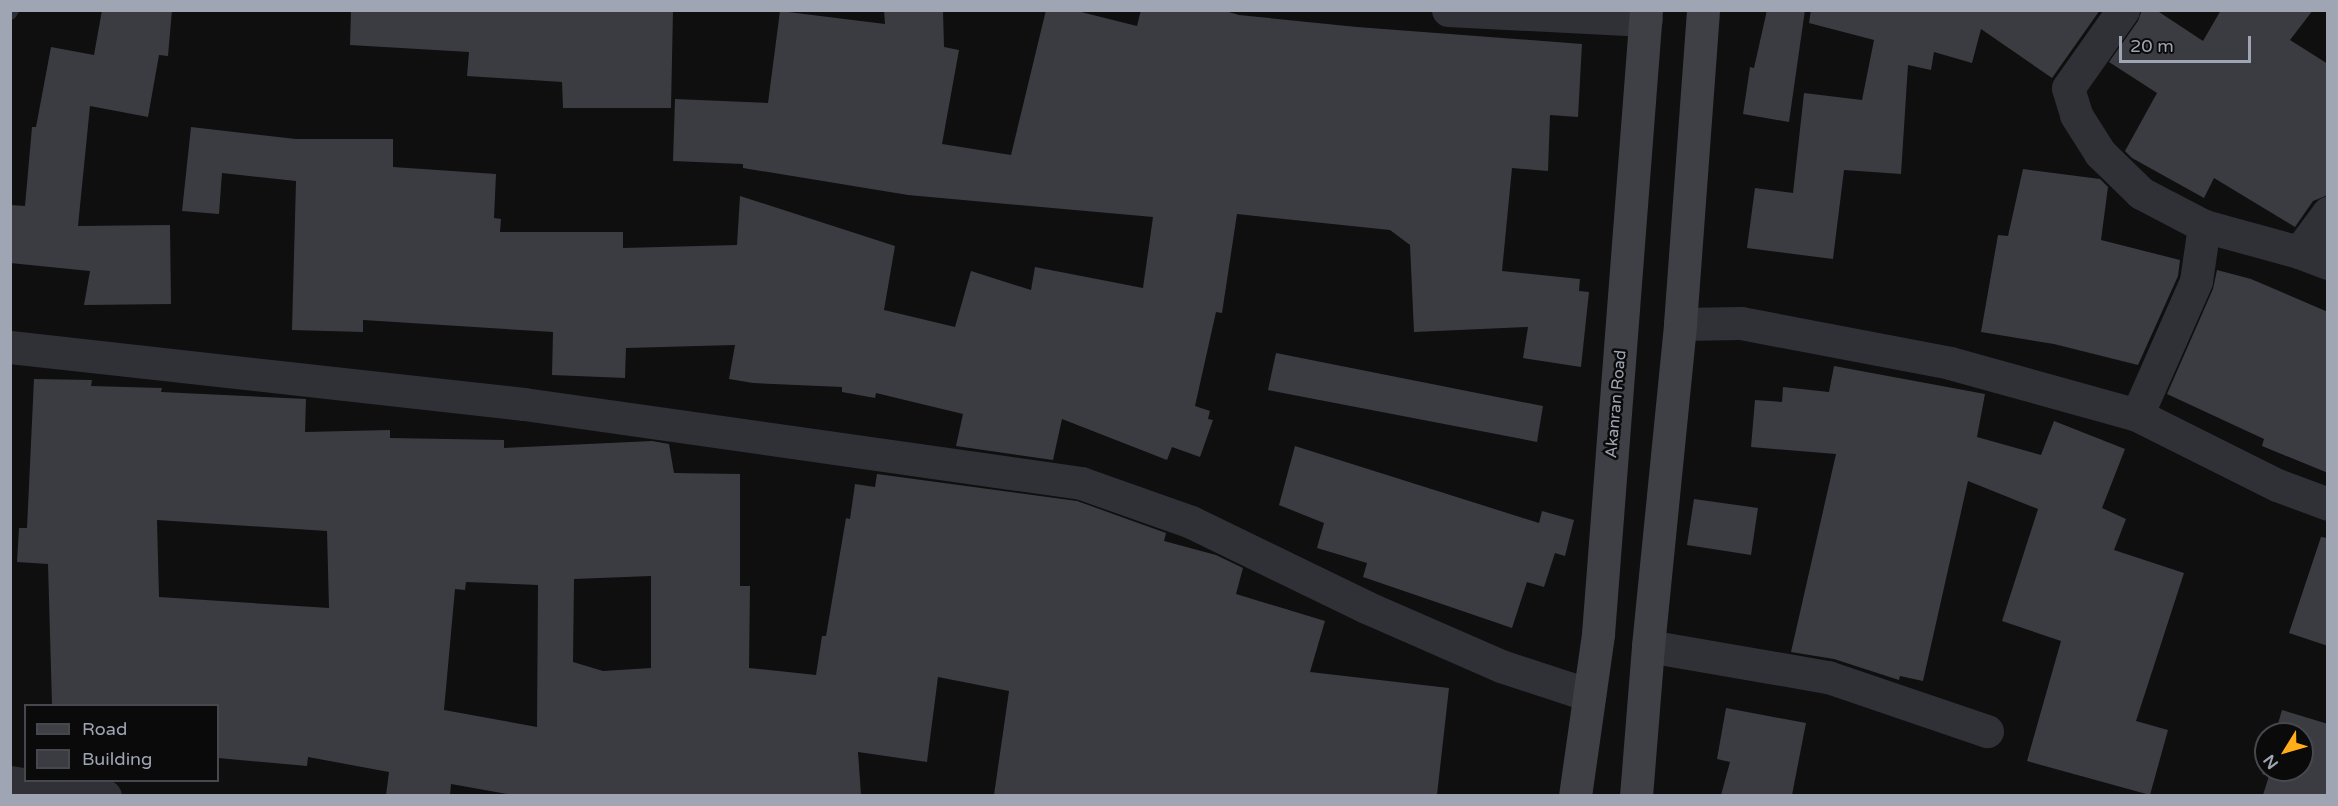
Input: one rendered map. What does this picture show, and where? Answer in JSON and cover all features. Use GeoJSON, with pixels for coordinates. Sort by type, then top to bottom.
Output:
{"type":"FeatureCollection","features":[{"type":"Feature","properties":{"kind":"main road"},"geometry":{"type":"LineString","coordinates":[[1636,795],[1648,646],[1680,324],[1703,10]]}},
{"type":"Feature","properties":{"kind":"main road","name":"Akanran Road"},"geometry":{"type":"LineString","coordinates":[[1575,795],[1598,634],[1646,15]]}},
{"type":"Feature","properties":{"kind":"street"},"geometry":{"type":"LineString","coordinates":[[1448,10],[1646,15]]}},
{"type":"Feature","properties":{"kind":"street"},"geometry":{"type":"LineString","coordinates":[[2123,10],[2068,88],[2076,115],[2100,153],[2141,194],[2204,226],[2313,258],[2328,213]]}},
{"type":"Feature","properties":{"kind":"street"},"geometry":{"type":"LineString","coordinates":[[2137,416],[2196,281],[2204,226]]}},
{"type":"Feature","properties":{"kind":"street"},"geometry":{"type":"LineString","coordinates":[[1680,324],[1741,323],[1950,363],[2137,416],[2277,485],[2328,504]]}},
{"type":"Feature","properties":{"kind":"street"},"geometry":{"type":"LineString","coordinates":[[10,347],[524,404],[1081,483],[1191,522],[1366,607],[1501,666],[1589,695]]}},
{"type":"Feature","properties":{"kind":"street"},"geometry":{"type":"LineString","coordinates":[[1648,646],[1828,677],[1987,731]]}},
{"type":"Feature","properties":{"kind":"street"},"geometry":{"type":"LineString","coordinates":[[10,782],[105,795]]}},
{"type":"Feature","properties":{"kind":"building"},"geometry":{"type":"Polygon","coordinates":[[[102,10],[172,10],[168,56],[159,55],[148,117],[90,106],[78,226],[170,225],[171,304],[84,305],[90,271],[10,263],[10,205],[25,206],[32,127],[36,127],[51,47],[94,55],[102,10]]]}},
{"type":"Feature","properties":{"kind":"building"},"geometry":{"type":"Polygon","coordinates":[[[351,10],[673,10],[671,108],[563,108],[562,82],[467,76],[469,52],[350,45],[351,10]]]}},
{"type":"Feature","properties":{"kind":"building"},"geometry":{"type":"Polygon","coordinates":[[[884,10],[943,10],[944,47],[959,50],[942,144],[1011,155],[1046,10],[1073,10],[1137,26],[1141,10],[1222,10],[1239,15],[1357,27],[1582,44],[1578,117],[1550,115],[1548,171],[1512,168],[1502,271],[1580,279],[1579,291],[1589,292],[1581,367],[1523,358],[1528,327],[1414,332],[1410,245],[1390,230],[1237,214],[1222,313],[1216,312],[1195,406],[1210,411],[1208,419],[1213,420],[1200,457],[1172,447],[1167,460],[1062,419],[1053,460],[956,446],[963,414],[876,393],[875,398],[842,392],[842,387],[753,383],[729,379],[735,345],[626,348],[625,378],[552,375],[553,332],[363,320],[363,332],[292,330],[296,181],[222,173],[219,214],[182,211],[191,127],[296,139],[393,139],[393,167],[496,174],[494,218],[501,219],[500,232],[623,232],[623,248],[737,245],[740,196],[895,246],[884,310],[955,327],[971,271],[1031,290],[1035,267],[1143,288],[1153,217],[908,195],[743,168],[743,164],[673,161],[675,99],[768,103],[780,11],[885,24],[884,10]]]}},
{"type":"Feature","properties":{"kind":"building"},"geometry":{"type":"Polygon","coordinates":[[[1767,10],[1805,10],[1789,122],[1743,114],[1750,67],[1754,68],[1767,10]]]}},
{"type":"Feature","properties":{"kind":"building"},"geometry":{"type":"Polygon","coordinates":[[[1811,10],[2100,10],[2052,78],[1981,29],[1972,63],[1934,52],[1931,70],[1908,65],[1901,174],[1844,170],[1833,259],[1747,248],[1755,188],[1793,193],[1804,93],[1862,100],[1874,40],[1809,23],[1811,10]]]}},
{"type":"Feature","properties":{"kind":"building"},"geometry":{"type":"Polygon","coordinates":[[[2142,10],[2156,10],[2203,41],[2221,10],[2313,10],[2290,40],[2328,64],[2328,195],[2313,201],[2295,227],[2214,178],[2204,198],[2132,158],[2125,151],[2157,93],[2109,62],[2138,21],[2142,10]]]}},
{"type":"Feature","properties":{"kind":"building"},"geometry":{"type":"Polygon","coordinates":[[[2023,169],[2100,179],[2108,187],[2101,240],[2180,260],[2178,276],[2138,365],[2054,344],[1981,332],[1998,235],[2008,236],[2023,169]]]}},
{"type":"Feature","properties":{"kind":"building"},"geometry":{"type":"Polygon","coordinates":[[[2217,270],[2251,279],[2328,312],[2328,473],[2262,446],[2264,439],[2167,394],[2213,289],[2217,270]]]}},
{"type":"Feature","properties":{"kind":"building"},"geometry":{"type":"Polygon","coordinates":[[[1276,353],[1543,406],[1537,442],[1268,390],[1276,353]]]}},
{"type":"Feature","properties":{"kind":"building"},"geometry":{"type":"Polygon","coordinates":[[[1834,366],[1985,394],[1977,437],[2041,455],[2054,421],[2125,449],[2102,508],[2126,519],[2114,550],[2184,573],[2136,721],[2168,730],[2150,795],[2027,761],[2061,641],[2002,621],[2038,509],[1968,481],[1923,681],[1900,676],[1899,680],[1834,659],[1791,652],[1836,454],[1751,447],[1755,400],[1782,402],[1783,387],[1829,392],[1834,366]]]}},
{"type":"Feature","properties":{"kind":"building"},"geometry":{"type":"Polygon","coordinates":[[[34,379],[92,380],[91,386],[162,388],[161,392],[306,399],[305,432],[390,430],[390,438],[504,440],[504,448],[652,441],[669,444],[674,473],[740,474],[740,586],[750,586],[749,668],[816,675],[822,636],[826,636],[846,518],[850,519],[855,484],[875,487],[877,474],[1077,501],[1166,533],[1164,541],[1216,555],[1243,568],[1236,594],[1325,621],[1310,672],[1449,688],[1437,795],[994,795],[1009,691],[938,677],[927,762],[858,752],[861,795],[513,795],[451,784],[450,795],[386,795],[389,772],[308,757],[307,766],[219,758],[219,704],[52,704],[48,564],[17,562],[19,528],[27,528],[34,379]],[[157,520],[159,597],[329,608],[327,531],[157,520]],[[651,576],[574,579],[573,662],[603,671],[651,668],[651,576]],[[466,582],[465,590],[455,589],[444,710],[537,727],[538,585],[466,582]]]}},
{"type":"Feature","properties":{"kind":"building"},"geometry":{"type":"Polygon","coordinates":[[[1295,446],[1539,523],[1542,511],[1574,520],[1565,556],[1555,553],[1544,587],[1527,582],[1512,628],[1363,577],[1367,563],[1317,548],[1324,523],[1279,505],[1295,446]]]}},
{"type":"Feature","properties":{"kind":"building"},"geometry":{"type":"Polygon","coordinates":[[[1694,499],[1758,508],[1751,555],[1687,545],[1694,499]]]}},
{"type":"Feature","properties":{"kind":"building"},"geometry":{"type":"Polygon","coordinates":[[[2321,537],[2328,538],[2328,646],[2289,633],[2321,537]]]}},
{"type":"Feature","properties":{"kind":"building"},"geometry":{"type":"Polygon","coordinates":[[[1726,708],[1806,723],[1792,795],[1721,795],[1730,762],[1717,759],[1726,708]]]}},
{"type":"Feature","properties":{"kind":"building"},"geometry":{"type":"Polygon","coordinates":[[[2282,710],[2328,724],[2328,795],[2263,795],[2267,782],[2314,782],[2314,722],[2278,722],[2282,710]]]}}]}
